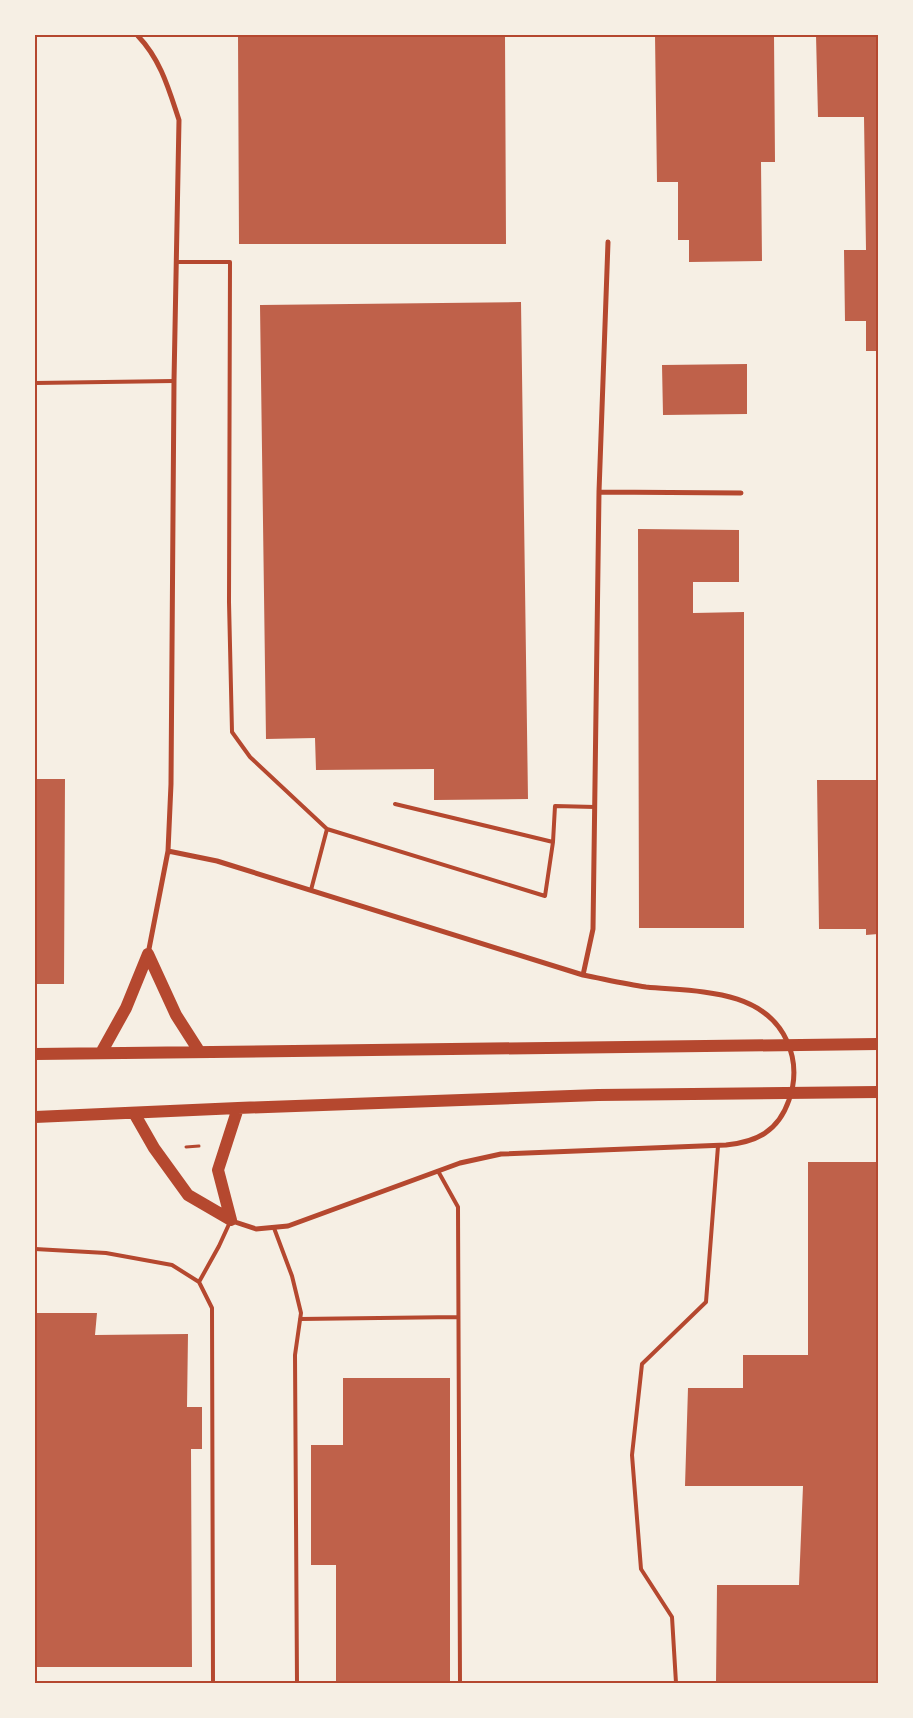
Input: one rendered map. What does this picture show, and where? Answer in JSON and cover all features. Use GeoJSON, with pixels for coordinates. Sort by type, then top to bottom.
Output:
{"type":"FeatureCollection","features":[{"type":"Feature","properties":{"kind":"main road"},"geometry":{"type":"LineString","coordinates":[[148,954],[176,1015],[200,1051]]}},
{"type":"Feature","properties":{"kind":"main road"},"geometry":{"type":"LineString","coordinates":[[101,1053],[126,1008],[148,954]]}},
{"type":"Feature","properties":{"kind":"main road"},"geometry":{"type":"LineString","coordinates":[[35,1054],[878,1044]]}},
{"type":"Feature","properties":{"kind":"main road"},"geometry":{"type":"LineString","coordinates":[[35,1117],[598,1094],[878,1092]]}},
{"type":"Feature","properties":{"kind":"main road"},"geometry":{"type":"LineString","coordinates":[[231,1220],[218,1170],[238,1108]]}},
{"type":"Feature","properties":{"kind":"main road"},"geometry":{"type":"LineString","coordinates":[[134,1112],[154,1148],[188,1195],[231,1220]]}},
{"type":"Feature","properties":{"kind":"street"},"geometry":{"type":"LineString","coordinates":[[138,36],[146,44],[158,64],[169,89],[179,120],[174,381],[173,635],[168,852],[148,954]]}},
{"type":"Feature","properties":{"kind":"street"},"geometry":{"type":"LineString","coordinates":[[583,975],[594,929],[599,492],[608,242]]}},
{"type":"Feature","properties":{"kind":"street"},"geometry":{"type":"LineString","coordinates":[[599,492],[741,493]]}},
{"type":"Feature","properties":{"kind":"street"},"geometry":{"type":"LineString","coordinates":[[168,852],[218,861],[583,975],[644,986],[712,993],[739,999],[756,1006],[772,1018],[784,1033],[791,1051],[795,1070],[793,1089],[786,1108],[776,1124],[761,1136],[746,1143],[718,1146],[502,1154],[460,1163],[288,1226],[256,1229],[231,1220]]}},
{"type":"Feature","properties":{"kind":"lane"},"geometry":{"type":"LineString","coordinates":[[176,262],[230,262],[229,602],[232,732],[250,757],[326,829],[545,896],[553,842],[554,806],[595,807]]}},
{"type":"Feature","properties":{"kind":"lane"},"geometry":{"type":"LineString","coordinates":[[35,383],[174,381]]}},
{"type":"Feature","properties":{"kind":"lane"},"geometry":{"type":"LineString","coordinates":[[396,804],[553,842]]}},
{"type":"Feature","properties":{"kind":"lane"},"geometry":{"type":"LineString","coordinates":[[311,890],[326,829]]}},
{"type":"Feature","properties":{"kind":"lane"},"geometry":{"type":"LineString","coordinates":[[676,1683],[672,1617],[641,1569],[632,1455],[642,1364],[706,1302],[718,1146]]}},
{"type":"Feature","properties":{"kind":"lane"},"geometry":{"type":"LineString","coordinates":[[438,1171],[458,1207],[460,1683]]}},
{"type":"Feature","properties":{"kind":"lane"},"geometry":{"type":"LineString","coordinates":[[199,1282],[231,1220]]}},
{"type":"Feature","properties":{"kind":"lane"},"geometry":{"type":"LineString","coordinates":[[274,1228],[292,1276],[301,1312],[295,1355],[297,1683]]}},
{"type":"Feature","properties":{"kind":"lane"},"geometry":{"type":"LineString","coordinates":[[35,1249],[106,1254],[172,1266],[199,1282],[212,1308],[212,1683]]}},
{"type":"Feature","properties":{"kind":"lane"},"geometry":{"type":"LineString","coordinates":[[300,1319],[458,1317]]}},
{"type":"Feature","properties":{"kind":"path"},"geometry":{"type":"LineString","coordinates":[[186,1147],[199,1146]]}},
{"type":"Feature","properties":{"kind":"building"},"geometry":{"type":"Polygon","coordinates":[[[238,35],[505,35],[506,244],[239,244],[238,35]]]}},
{"type":"Feature","properties":{"kind":"building"},"geometry":{"type":"Polygon","coordinates":[[[655,35],[774,35],[775,162],[761,162],[762,261],[689,262],[689,240],[678,240],[678,182],[657,182],[655,35]]]}},
{"type":"Feature","properties":{"kind":"building"},"geometry":{"type":"Polygon","coordinates":[[[816,35],[878,35],[878,351],[866,351],[866,321],[845,321],[844,250],[866,250],[864,117],[818,117],[816,35]]]}},
{"type":"Feature","properties":{"kind":"building"},"geometry":{"type":"Polygon","coordinates":[[[521,302],[528,799],[434,800],[434,769],[316,770],[315,738],[266,739],[260,305],[521,302]]]}},
{"type":"Feature","properties":{"kind":"building"},"geometry":{"type":"Polygon","coordinates":[[[747,364],[747,414],[663,415],[662,365],[747,364]]]}},
{"type":"Feature","properties":{"kind":"building"},"geometry":{"type":"Polygon","coordinates":[[[638,529],[739,530],[739,582],[693,582],[693,613],[744,612],[744,928],[639,928],[638,529]]]}},
{"type":"Feature","properties":{"kind":"building"},"geometry":{"type":"Polygon","coordinates":[[[35,779],[65,779],[64,984],[35,984],[35,779]]]}},
{"type":"Feature","properties":{"kind":"building"},"geometry":{"type":"Polygon","coordinates":[[[817,780],[878,780],[878,934],[866,935],[866,929],[819,929],[817,780]]]}},
{"type":"Feature","properties":{"kind":"building"},"geometry":{"type":"Polygon","coordinates":[[[808,1162],[878,1162],[878,1683],[716,1683],[717,1585],[799,1585],[803,1486],[685,1486],[688,1388],[743,1388],[743,1355],[808,1355],[808,1162]]]}},
{"type":"Feature","properties":{"kind":"building"},"geometry":{"type":"Polygon","coordinates":[[[35,1313],[97,1313],[95,1335],[188,1334],[187,1407],[202,1407],[202,1449],[191,1449],[192,1667],[35,1667],[35,1313]]]}},
{"type":"Feature","properties":{"kind":"building"},"geometry":{"type":"Polygon","coordinates":[[[343,1378],[450,1378],[450,1683],[336,1683],[336,1565],[311,1565],[311,1445],[343,1445],[343,1378]]]}}]}
